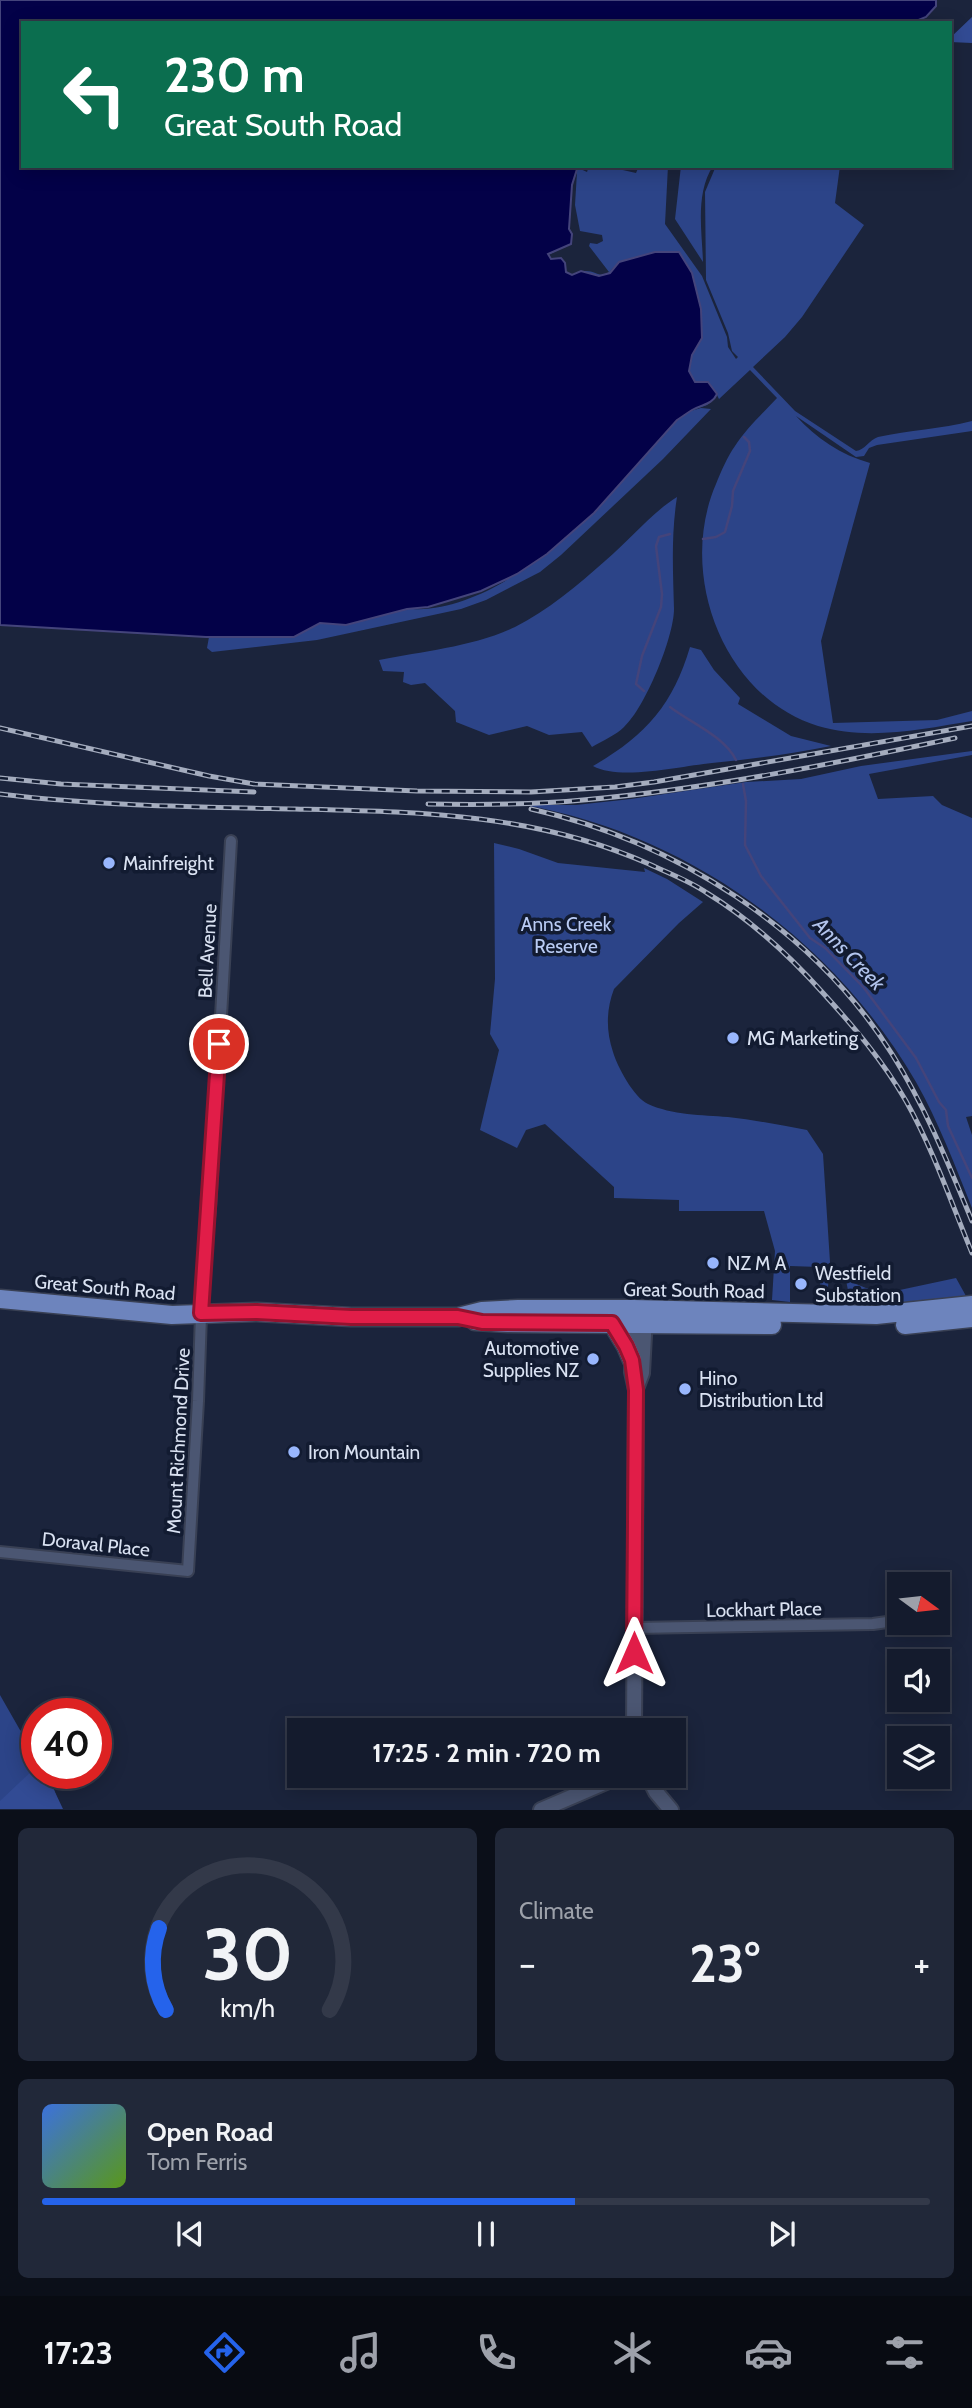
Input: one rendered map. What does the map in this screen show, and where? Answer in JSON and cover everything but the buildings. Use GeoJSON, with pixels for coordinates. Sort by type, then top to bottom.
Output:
{"type":"FeatureCollection","features":[{"type":"Feature","properties":{"kind":"main road","name":"Great South Road"},"geometry":{"type":"LineString","coordinates":[[0,1299],[172,1315],[257,1312],[351,1317],[458,1317],[482,1322],[612,1323],[639,1317],[876,1315],[972,1305]]}},
{"type":"Feature","properties":{"kind":"main road","name":"Great South Road"},"geometry":{"type":"LineString","coordinates":[[458,1317],[482,1311],[518,1309],[877,1327],[972,1318]]}},
{"type":"Feature","properties":{"kind":"main road"},"geometry":{"type":"LineString","coordinates":[[612,1323],[632,1360]]}},
{"type":"Feature","properties":{"kind":"street","name":"Bell Avenue"},"geometry":{"type":"LineString","coordinates":[[201,1313],[211,1196],[231,841]]}},
{"type":"Feature","properties":{"kind":"street","name":"Mount Richmond Drive"},"geometry":{"type":"LineString","coordinates":[[188,1571],[201,1313]]}},
{"type":"Feature","properties":{"kind":"street"},"geometry":{"type":"LineString","coordinates":[[635,1718],[636,1390],[632,1360],[639,1317]]}},
{"type":"Feature","properties":{"kind":"street"},"geometry":{"type":"LineString","coordinates":[[636,1390],[642,1373],[639,1317]]}},
{"type":"Feature","properties":{"kind":"street","name":"Doraval Place"},"geometry":{"type":"LineString","coordinates":[[0,1552],[188,1571]]}},
{"type":"Feature","properties":{"kind":"street","name":"Lockhart Place"},"geometry":{"type":"LineString","coordinates":[[634,1628],[887,1622]]}},
{"type":"Feature","properties":{"kind":"street"},"geometry":{"type":"LineString","coordinates":[[541,1810],[593,1788]]}},
{"type":"Feature","properties":{"kind":"street"},"geometry":{"type":"LineString","coordinates":[[654,1788],[671,1810]]}},
{"type":"Feature","properties":{"kind":"green space"},"geometry":{"type":"Polygon","coordinates":[[[0,0],[21,21],[21,168],[578,168],[587,172],[588,168],[614,168],[636,173],[638,168],[668,168],[665,224],[702,276],[727,337],[728,347],[736,359],[738,357],[732,351],[728,333],[706,280],[705,192],[715,168],[840,168],[835,203],[864,225],[802,317],[753,367],[795,411],[856,451],[878,437],[972,421],[972,431],[877,445],[869,448],[864,456],[856,457],[796,416],[830,445],[849,455],[870,463],[821,641],[833,723],[937,720],[972,711],[972,721],[876,733],[857,733],[818,726],[785,711],[757,689],[734,660],[717,628],[706,592],[702,556],[705,519],[724,465],[744,433],[777,398],[750,370],[719,399],[717,395],[707,405],[691,411],[711,409],[663,459],[561,555],[540,572],[486,600],[461,609],[317,640],[212,652],[207,648],[209,637],[0,625],[0,0]],[[577,172],[572,185],[569,229],[572,234],[571,244],[548,255],[551,259],[561,258],[566,272],[572,275],[589,271],[601,275],[609,272],[589,246],[590,243],[603,241],[602,235],[580,231],[575,205],[577,172]],[[507,580],[481,591],[413,609],[437,608],[486,592],[507,580]]]}},
{"type":"Feature","properties":{"kind":"green space"},"geometry":{"type":"Polygon","coordinates":[[[681,168],[712,168],[707,177],[702,201],[703,262],[675,219],[681,168]]]}},
{"type":"Feature","properties":{"kind":"green space"},"geometry":{"type":"Polygon","coordinates":[[[677,497],[673,539],[674,609],[669,637],[641,704],[624,727],[613,735],[592,747],[582,732],[549,735],[527,726],[489,735],[456,722],[455,711],[425,683],[411,685],[403,682],[404,672],[383,671],[379,660],[465,644],[499,634],[527,621],[573,588],[677,497]]]}},
{"type":"Feature","properties":{"kind":"green space"},"geometry":{"type":"Polygon","coordinates":[[[690,647],[701,650],[714,670],[740,698],[738,704],[791,736],[831,746],[651,771],[619,772],[593,766],[628,743],[655,717],[675,686],[690,647]]]}},
{"type":"Feature","properties":{"kind":"green space"},"geometry":{"type":"Polygon","coordinates":[[[972,751],[972,755],[869,774],[878,799],[933,796],[942,805],[972,818],[972,1116],[966,1117],[972,1135],[972,1208],[939,1128],[916,1082],[882,1030],[843,983],[798,939],[750,901],[697,868],[642,840],[584,819],[524,805],[576,805],[746,782],[801,779],[861,766],[972,751]]]}},
{"type":"Feature","properties":{"kind":"green space","name":"Anns Creek Reserve"},"geometry":{"type":"Polygon","coordinates":[[[494,843],[558,863],[645,872],[644,868],[703,902],[614,989],[608,1020],[613,1052],[632,1089],[643,1101],[657,1108],[807,1130],[823,1154],[830,1262],[828,1287],[824,1290],[820,1285],[819,1267],[790,1266],[790,1302],[772,1300],[775,1251],[764,1211],[679,1211],[679,1200],[614,1198],[614,1187],[545,1124],[526,1130],[517,1148],[480,1130],[499,1050],[490,1034],[495,979],[494,843]]]}},
{"type":"Feature","properties":{"kind":"green space"},"geometry":{"type":"Polygon","coordinates":[[[956,1278],[966,1296],[880,1307],[867,1306],[852,1299],[846,1280],[881,1294],[956,1278]]]}},
{"type":"Feature","properties":{"kind":"green space"},"geometry":{"type":"Polygon","coordinates":[[[0,1695],[21,1731],[21,1789],[54,1789],[61,1809],[0,1809],[0,1695]]]}},
{"type":"Feature","properties":{"kind":"shaded area"},"geometry":{"type":"Polygon","coordinates":[[[0,0],[936,0],[936,6],[926,17],[916,21],[21,21],[21,168],[576,168],[569,229],[572,234],[571,244],[548,254],[551,259],[561,258],[566,272],[572,275],[581,271],[599,276],[610,273],[619,262],[655,252],[679,252],[692,273],[701,309],[702,338],[692,355],[689,371],[695,382],[708,382],[717,394],[710,402],[677,420],[594,513],[547,554],[517,574],[481,591],[428,607],[407,609],[346,625],[320,623],[294,637],[206,637],[0,625],[0,0]]]}},
{"type":"Feature","properties":{"kind":"shaded area"},"geometry":{"type":"Polygon","coordinates":[[[972,17],[972,43],[952,42],[952,36],[972,17]]]}},
{"type":"Feature","properties":{"kind":"shaded area"},"geometry":{"type":"Polygon","coordinates":[[[21,1781],[21,1789],[54,1789],[63,1809],[0,1809],[0,1801],[21,1781]]]}},
{"type":"Feature","properties":{"kind":"waterway","name":"Anns Creek"},"geometry":{"type":"LineString","coordinates":[[703,539],[725,532],[733,491],[750,451],[749,442],[744,437]]}},
{"type":"Feature","properties":{"kind":"waterway","name":"Anns Creek"},"geometry":{"type":"LineString","coordinates":[[644,691],[636,684],[642,656],[661,607],[656,546],[659,537],[670,534]]}},
{"type":"Feature","properties":{"kind":"waterway","name":"Anns Creek"},"geometry":{"type":"LineString","coordinates":[[670,707],[724,744],[736,760]]}},
{"type":"Feature","properties":{"kind":"waterway","name":"Anns Creek"},"geometry":{"type":"LineString","coordinates":[[743,784],[746,801],[745,845],[761,876],[810,938],[825,948],[864,988],[916,1058],[946,1110],[948,1126],[972,1178]]}},
{"type":"Feature","properties":{"kind":"railway"},"geometry":{"type":"LineString","coordinates":[[0,728],[254,784],[417,791],[531,792],[654,782],[972,726]]}},
{"type":"Feature","properties":{"kind":"railway"},"geometry":{"type":"LineString","coordinates":[[428,804],[525,804],[630,795],[770,775],[955,738]]}},
{"type":"Feature","properties":{"kind":"railway"},"geometry":{"type":"LineString","coordinates":[[0,778],[61,784],[254,792]]}},
{"type":"Feature","properties":{"kind":"railway"},"geometry":{"type":"LineString","coordinates":[[0,794],[184,807],[386,812],[475,818],[563,834],[606,847],[679,877],[723,903],[769,939],[810,979],[868,1045],[916,1119],[972,1253]]}},
{"type":"Feature","properties":{"kind":"railway"},"geometry":{"type":"LineString","coordinates":[[531,809],[637,843],[687,867],[736,896],[781,930],[822,967],[860,1009],[904,1074],[936,1136],[972,1221]]}},
{"type":"Feature","properties":{"kind":"place","name":"Mainfreight"},"geometry":{"type":"Point","coordinates":[109,863]}},
{"type":"Feature","properties":{"kind":"place","name":"MG Marketing"},"geometry":{"type":"Point","coordinates":[733,1038]}},
{"type":"Feature","properties":{"kind":"place","name":"NZ M A"},"geometry":{"type":"Point","coordinates":[713,1263]}},
{"type":"Feature","properties":{"kind":"place","name":"Westfield Substation"},"geometry":{"type":"Point","coordinates":[801,1284]}},
{"type":"Feature","properties":{"kind":"place","name":"Automotive Supplies NZ"},"geometry":{"type":"Point","coordinates":[593,1359]}},
{"type":"Feature","properties":{"kind":"place","name":"Hino Distribution Ltd"},"geometry":{"type":"Point","coordinates":[685,1389]}},
{"type":"Feature","properties":{"kind":"place","name":"Iron Mountain"},"geometry":{"type":"Point","coordinates":[294,1452]}},
{"type":"Feature","properties":{"kind":"route"},"geometry":{"type":"LineString","coordinates":[[219,1044],[201,1313],[458,1317],[482,1322],[508,1323],[612,1323],[632,1360],[636,1390],[634,1653]]}}]}
